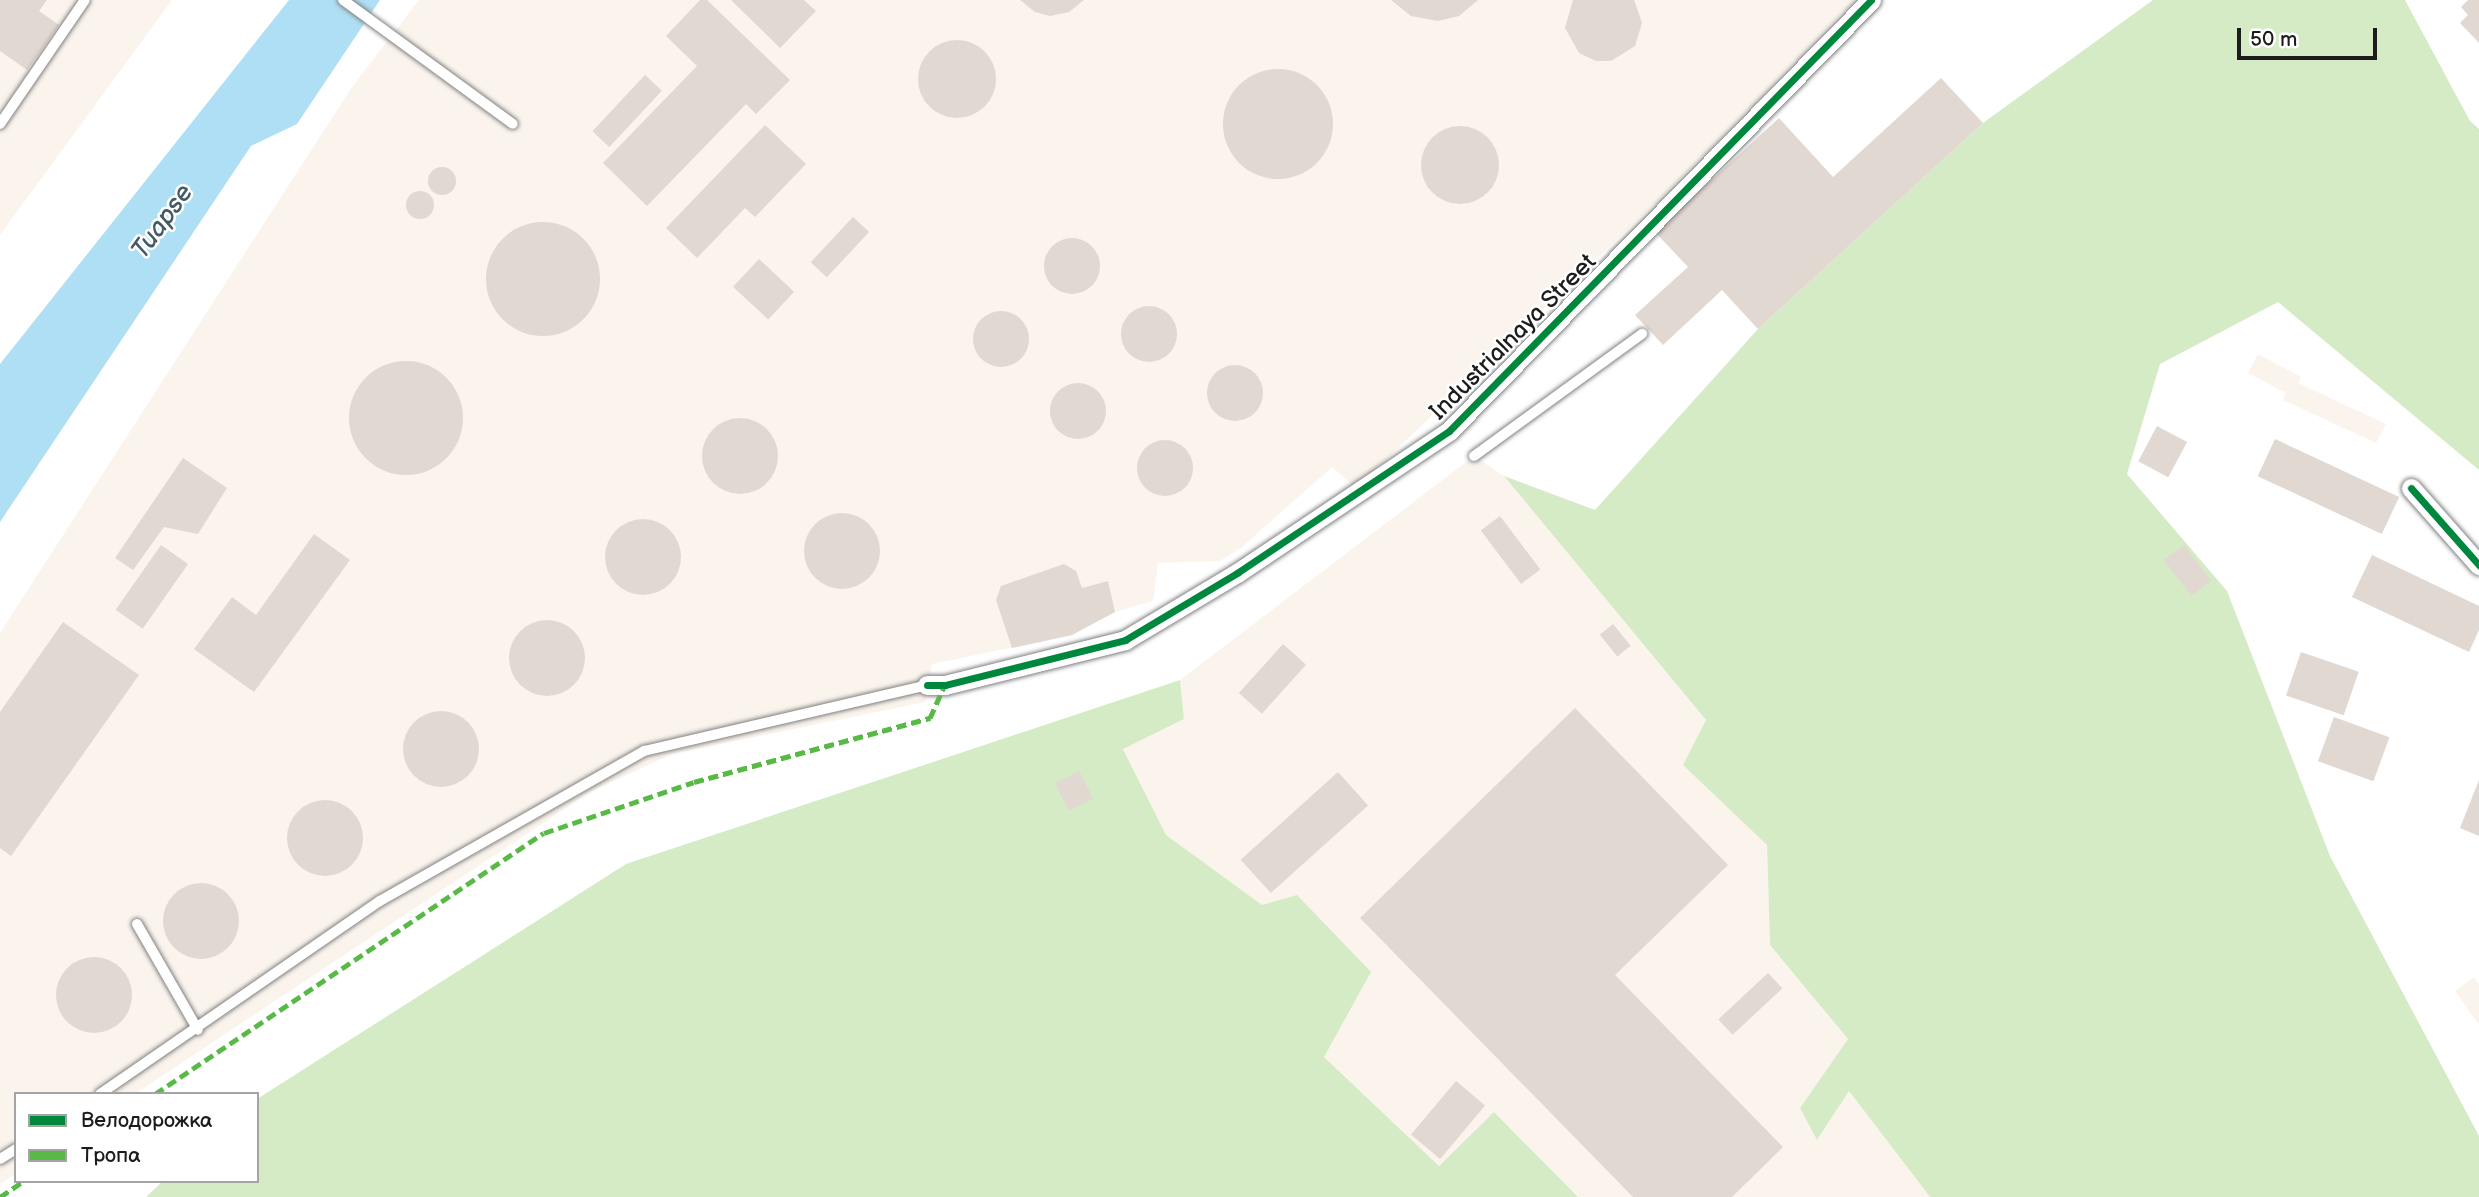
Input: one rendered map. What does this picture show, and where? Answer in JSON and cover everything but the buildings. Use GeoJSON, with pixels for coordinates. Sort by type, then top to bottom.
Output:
{"type":"FeatureCollection","features":[{"type":"Feature","properties":{"kind":"street","name":"Industrialnaya Street"},"geometry":{"type":"LineString","coordinates":[[926,685],[945,685],[1125,640],[1237,573],[1449,431],[1871,0]]}},
{"type":"Feature","properties":{"kind":"street"},"geometry":{"type":"LineString","coordinates":[[2411,488],[2479,565]]}},
{"type":"Feature","properties":{"kind":"lane"},"geometry":{"type":"LineString","coordinates":[[0,124],[85,0]]}},
{"type":"Feature","properties":{"kind":"lane"},"geometry":{"type":"LineString","coordinates":[[343,0],[513,124]]}},
{"type":"Feature","properties":{"kind":"lane"},"geometry":{"type":"LineString","coordinates":[[1474,456],[1642,334]]}},
{"type":"Feature","properties":{"kind":"lane"},"geometry":{"type":"LineString","coordinates":[[103,1092],[198,1030],[380,901],[644,751],[926,685]]}},
{"type":"Feature","properties":{"kind":"lane"},"geometry":{"type":"LineString","coordinates":[[137,925],[198,1030]]}},
{"type":"Feature","properties":{"kind":"shaded area"},"geometry":{"type":"Polygon","coordinates":[[[0,0],[172,0],[0,235],[0,0]]]}},
{"type":"Feature","properties":{"kind":"shaded area"},"geometry":{"type":"Polygon","coordinates":[[[419,0],[1855,0],[1678,181],[1356,488],[1332,467],[1242,547],[1220,561],[1158,563],[1153,601],[1115,612],[1072,635],[932,664],[925,702],[672,754],[590,792],[138,1092],[14,1092],[14,1175],[0,1184],[0,633],[352,87],[419,0]]]}},
{"type":"Feature","properties":{"kind":"shaded area"},"geometry":{"type":"Polygon","coordinates":[[[2258,354],[2301,377],[2298,383],[2386,424],[2376,443],[2283,400],[2286,393],[2248,373],[2258,354]]]}},
{"type":"Feature","properties":{"kind":"shaded area"},"geometry":{"type":"Polygon","coordinates":[[[1474,456],[1504,476],[1706,720],[1684,765],[1767,845],[1770,945],[1848,1039],[1800,1108],[1818,1139],[1849,1091],[1930,1197],[1578,1197],[1494,1112],[1439,1166],[1324,1057],[1262,906],[1166,835],[1123,748],[1184,719],[1180,680],[1474,456]]]}},
{"type":"Feature","properties":{"kind":"shaded area"},"geometry":{"type":"Polygon","coordinates":[[[2474,977],[2479,984],[2479,1025],[2455,991],[2474,977]]]}},
{"type":"Feature","properties":{"kind":"green space"},"geometry":{"type":"Polygon","coordinates":[[[2153,0],[2405,0],[2470,121],[2479,129],[2479,470],[2278,302],[2160,364],[2127,474],[2227,591],[2330,856],[2479,1136],[2479,1197],[1930,1197],[1849,1091],[1817,1140],[1800,1108],[1848,1039],[1770,945],[1767,845],[1683,765],[1706,720],[1504,476],[1595,510],[1758,329],[1983,123],[2153,0]]]}},
{"type":"Feature","properties":{"kind":"green space"},"geometry":{"type":"Polygon","coordinates":[[[1180,680],[1184,719],[1123,749],[1166,835],[1262,905],[1297,895],[1371,972],[1324,1057],[1439,1166],[1494,1112],[1578,1197],[146,1197],[161,1183],[259,1183],[259,1098],[626,864],[1180,680]]]}},
{"type":"Feature","properties":{"kind":"water","name":"Tuapse"},"geometry":{"type":"Polygon","coordinates":[[[289,0],[380,0],[297,124],[251,146],[0,522],[0,364],[289,0]]]}},
{"type":"Feature","properties":{"kind":"marked path"},"geometry":{"type":"LineString","coordinates":[[158,1092],[544,833],[694,782],[930,718],[945,685]]}},
{"type":"Feature","properties":{"kind":"marked path"},"geometry":{"type":"LineString","coordinates":[[0,1197],[21,1183]]}},
{"type":"Feature","properties":{"kind":"cycle path"},"geometry":{"type":"LineString","coordinates":[[927,685],[945,685],[1125,640],[1237,573],[1449,431],[1871,0]]}},
{"type":"Feature","properties":{"kind":"cycle path"},"geometry":{"type":"LineString","coordinates":[[2411,488],[2479,565]]}}]}
